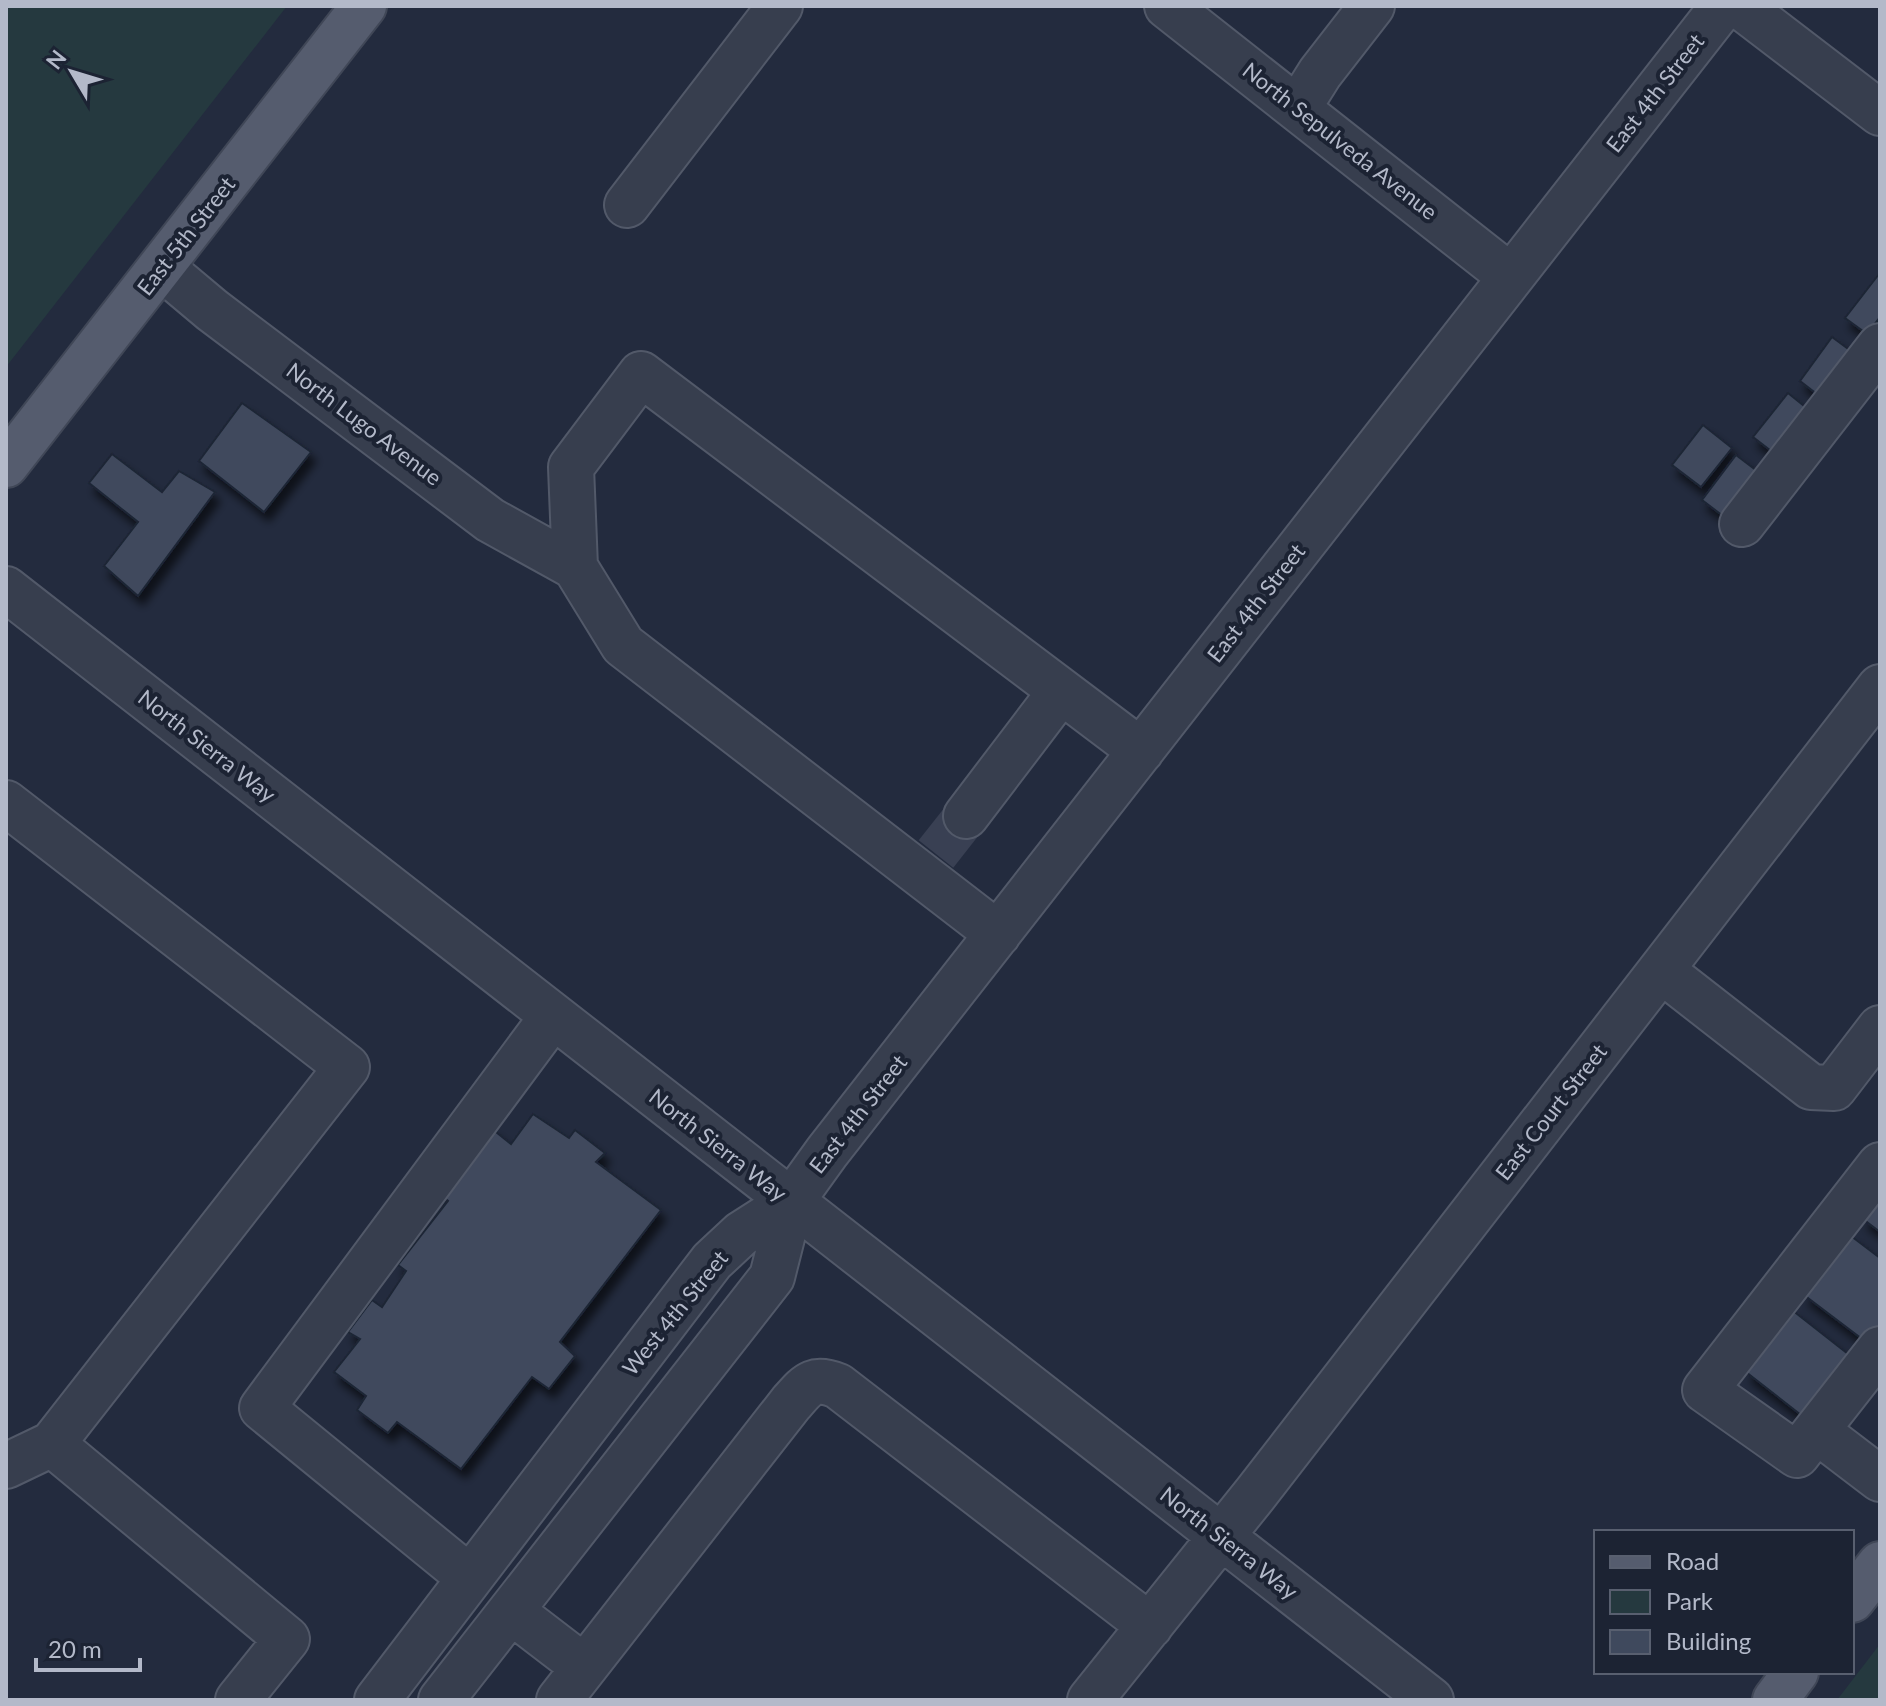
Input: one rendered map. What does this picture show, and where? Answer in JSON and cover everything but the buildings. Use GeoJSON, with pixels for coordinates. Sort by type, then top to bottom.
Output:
{"type":"FeatureCollection","features":[{"type":"Feature","properties":{"kind":"main road","name":"East 5th Street"},"geometry":{"type":"LineString","coordinates":[[6,465],[364,6]]}},
{"type":"Feature","properties":{"kind":"main road"},"geometry":{"type":"LineString","coordinates":[[1854,1597],[1880,1564]]}},
{"type":"Feature","properties":{"kind":"main road"},"geometry":{"type":"LineString","coordinates":[[1775,1700],[1794,1674]]}},
{"type":"Feature","properties":{"kind":"street"},"geometry":{"type":"LineString","coordinates":[[627,205],[780,6]]}},
{"type":"Feature","properties":{"kind":"street","name":"North Sepulveda Avenue"},"geometry":{"type":"LineString","coordinates":[[1167,6],[1511,277]]}},
{"type":"Feature","properties":{"kind":"street"},"geometry":{"type":"LineString","coordinates":[[1298,108],[1320,73],[1372,6]]}},
{"type":"Feature","properties":{"kind":"street","name":"East 4th Street"},"geometry":{"type":"LineString","coordinates":[[791,1202],[1723,6]]}},
{"type":"Feature","properties":{"kind":"street"},"geometry":{"type":"LineString","coordinates":[[1740,6],[1880,113]]}},
{"type":"Feature","properties":{"kind":"street","name":"North Lugo Avenue"},"geometry":{"type":"LineString","coordinates":[[162,268],[212,310],[490,520],[575,567]]}},
{"type":"Feature","properties":{"kind":"street"},"geometry":{"type":"LineString","coordinates":[[1742,524],[1880,346]]}},
{"type":"Feature","properties":{"kind":"street"},"geometry":{"type":"LineString","coordinates":[[998,934],[928,864],[862,829],[623,645],[575,567],[571,467],[641,374],[1141,751]]}},
{"type":"Feature","properties":{"kind":"street","name":"North Sierra Way"},"geometry":{"type":"LineString","coordinates":[[6,589],[1431,1700]]}},
{"type":"Feature","properties":{"kind":"street"},"geometry":{"type":"LineString","coordinates":[[966,816],[1061,691]]}},
{"type":"Feature","properties":{"kind":"street","name":"East Court Street"},"geometry":{"type":"LineString","coordinates":[[1090,1700],[1221,1537],[1661,970],[1873,711]]}},
{"type":"Feature","properties":{"kind":"street"},"geometry":{"type":"LineString","coordinates":[[6,803],[347,1067],[52,1444],[6,1466]]}},
{"type":"Feature","properties":{"kind":"street"},"geometry":{"type":"LineString","coordinates":[[1661,970],[1811,1087],[1834,1088],[1880,1028]]}},
{"type":"Feature","properties":{"kind":"street"},"geometry":{"type":"LineString","coordinates":[[470,1578],[262,1408],[553,1016]]}},
{"type":"Feature","properties":{"kind":"street"},"geometry":{"type":"LineString","coordinates":[[1880,1165],[1705,1390],[1797,1455],[1880,1349]]}},
{"type":"Feature","properties":{"kind":"street"},"geometry":{"type":"LineString","coordinates":[[441,1700],[772,1277],[791,1202]]}},
{"type":"Feature","properties":{"kind":"street","name":"West 4th Street"},"geometry":{"type":"LineString","coordinates":[[377,1700],[712,1261],[741,1234],[791,1202]]}},
{"type":"Feature","properties":{"kind":"street"},"geometry":{"type":"LineString","coordinates":[[511,1611],[571,1684],[791,1403],[807,1384],[823,1380],[838,1386],[1150,1626]]}},
{"type":"Feature","properties":{"kind":"street"},"geometry":{"type":"LineString","coordinates":[[1817,1431],[1880,1479]]}},
{"type":"Feature","properties":{"kind":"street"},"geometry":{"type":"LineString","coordinates":[[52,1444],[287,1639],[238,1700]]}},
{"type":"Feature","properties":{"kind":"green space"},"geometry":{"type":"Polygon","coordinates":[[[6,6],[287,6],[6,367],[6,6]]]}},
{"type":"Feature","properties":{"kind":"green space"},"geometry":{"type":"Polygon","coordinates":[[[1880,1644],[1880,1700],[1837,1700],[1880,1644]]]}},
{"type":"Feature","properties":{"kind":"tunnel"},"geometry":{"type":"LineString","coordinates":[[936,854],[966,816]]}}]}
